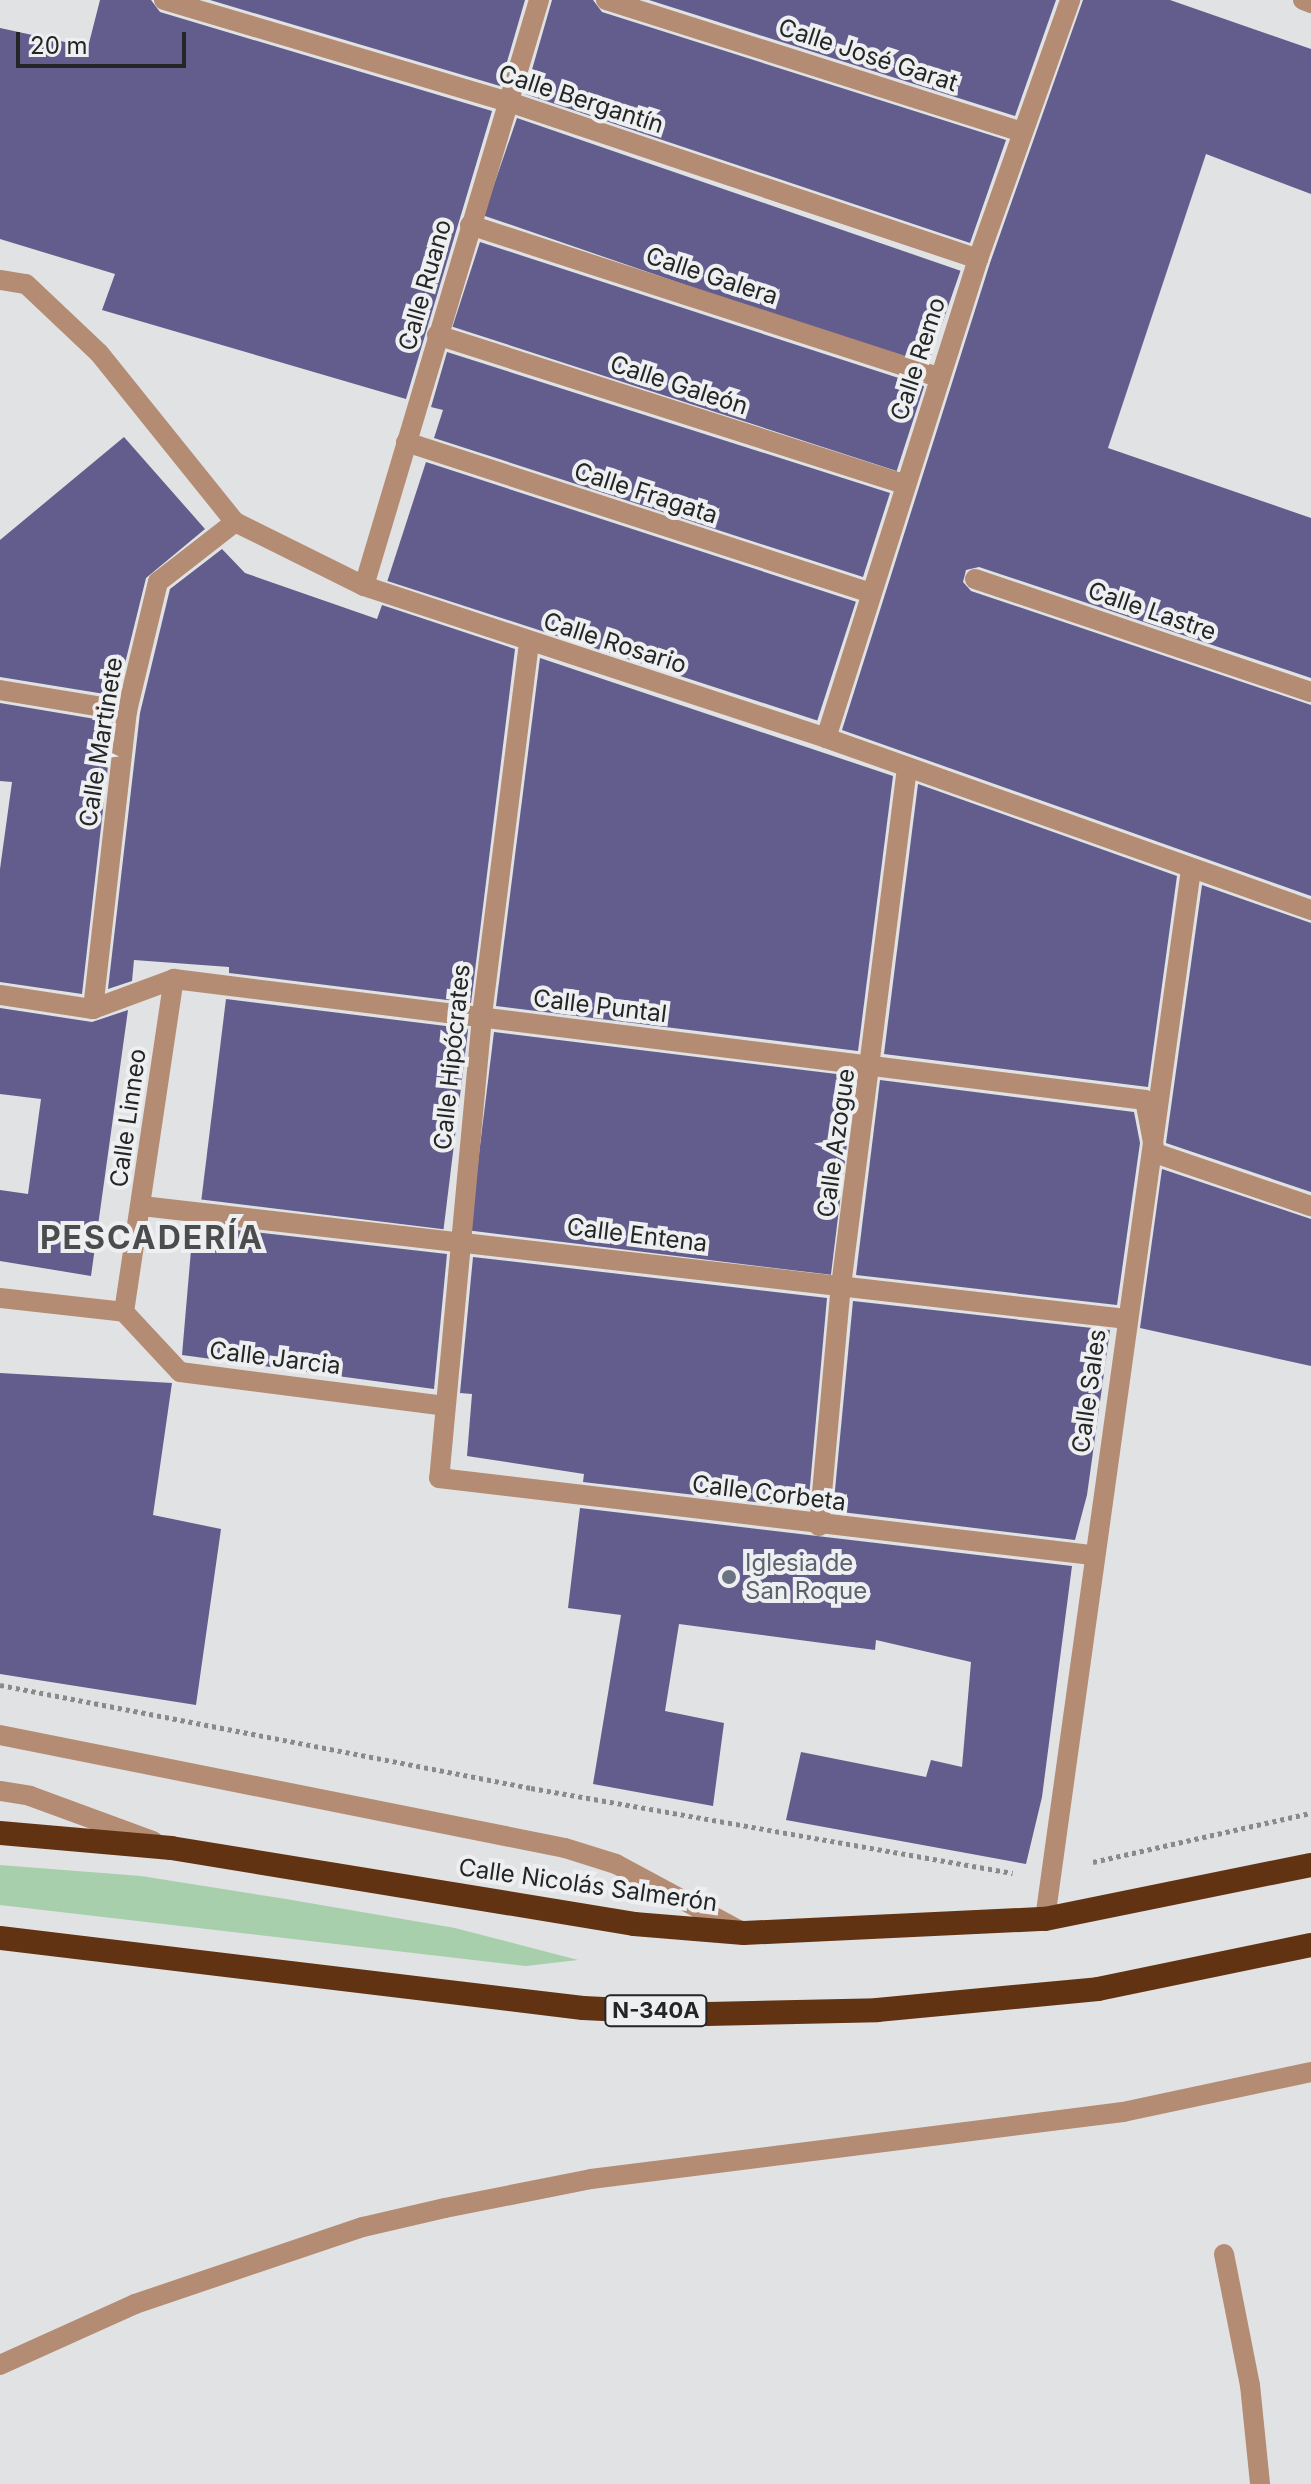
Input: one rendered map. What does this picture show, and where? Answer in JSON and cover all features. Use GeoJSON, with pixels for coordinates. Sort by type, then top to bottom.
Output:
{"type":"FeatureCollection","features":[{"type":"Feature","properties":{"kind":"highway","name":"Calle Nicolás Salmerón"},"geometry":{"type":"LineString","coordinates":[[0,1833],[171,1848],[634,1924],[744,1933],[1045,1919],[1311,1865]]}},
{"type":"Feature","properties":{"kind":"highway","name":"N-340A"},"geometry":{"type":"LineString","coordinates":[[0,1938],[583,2008],[707,2014],[846,2012],[1098,1989],[1311,1945]]}},
{"type":"Feature","properties":{"kind":"street","name":"Calle Bergantín"},"geometry":{"type":"LineString","coordinates":[[164,0],[506,101],[978,259]]}},
{"type":"Feature","properties":{"kind":"street","name":"Calle Ruano"},"geometry":{"type":"LineString","coordinates":[[364,586],[506,101],[539,0]]}},
{"type":"Feature","properties":{"kind":"street","name":"Calle José Garat"},"geometry":{"type":"LineString","coordinates":[[606,0],[1023,132]]}},
{"type":"Feature","properties":{"kind":"street","name":"Calle Remo"},"geometry":{"type":"LineString","coordinates":[[826,738],[904,484],[978,259],[1070,0]]}},
{"type":"Feature","properties":{"kind":"street"},"geometry":{"type":"LineString","coordinates":[[1303,0],[1311,3]]}},
{"type":"Feature","properties":{"kind":"street","name":"Calle Galera"},"geometry":{"type":"LineString","coordinates":[[470,225],[939,377]]}},
{"type":"Feature","properties":{"kind":"street","name":"Calle Rosario"},"geometry":{"type":"LineString","coordinates":[[0,280],[26,284],[99,353],[235,522],[364,586],[529,643],[826,738],[1191,870],[1311,910]]}},
{"type":"Feature","properties":{"kind":"street","name":"Calle Galeón"},"geometry":{"type":"LineString","coordinates":[[437,335],[904,484]]}},
{"type":"Feature","properties":{"kind":"street","name":"Calle Fragata"},"geometry":{"type":"LineString","coordinates":[[406,442],[870,593]]}},
{"type":"Feature","properties":{"kind":"street","name":"Calle Martinete"},"geometry":{"type":"LineString","coordinates":[[93,1009],[127,711],[158,582],[235,522]]}},
{"type":"Feature","properties":{"kind":"street","name":"Calle Lastre"},"geometry":{"type":"LineString","coordinates":[[975,579],[1311,692]]}},
{"type":"Feature","properties":{"kind":"street","name":"Calle Hipócrates"},"geometry":{"type":"LineString","coordinates":[[439,1478],[458,1239],[482,1017],[529,643]]}},
{"type":"Feature","properties":{"kind":"street"},"geometry":{"type":"LineString","coordinates":[[0,690],[127,711]]}},
{"type":"Feature","properties":{"kind":"street","name":"Calle Azogue"},"geometry":{"type":"LineString","coordinates":[[819,1526],[841,1286],[873,1068],[907,768]]}},
{"type":"Feature","properties":{"kind":"street","name":"Calle Sales"},"geometry":{"type":"LineString","coordinates":[[1045,1919],[1092,1555],[1126,1319],[1155,1153],[1191,870]]}},
{"type":"Feature","properties":{"kind":"street","name":"Calle Puntal"},"geometry":{"type":"LineString","coordinates":[[0,995],[93,1009],[174,979],[1145,1100],[1155,1153]]}},
{"type":"Feature","properties":{"kind":"street","name":"Calle Linneo"},"geometry":{"type":"LineString","coordinates":[[124,1312],[174,979]]}},
{"type":"Feature","properties":{"kind":"street"},"geometry":{"type":"LineString","coordinates":[[1155,1153],[1311,1206]]}},
{"type":"Feature","properties":{"kind":"street","name":"Calle Entena"},"geometry":{"type":"LineString","coordinates":[[142,1206],[458,1239],[1126,1319]]}},
{"type":"Feature","properties":{"kind":"street"},"geometry":{"type":"LineString","coordinates":[[0,1298],[124,1312]]}},
{"type":"Feature","properties":{"kind":"street","name":"Calle Jarcia"},"geometry":{"type":"LineString","coordinates":[[124,1312],[180,1372],[445,1406]]}},
{"type":"Feature","properties":{"kind":"street","name":"Calle Corbeta"},"geometry":{"type":"LineString","coordinates":[[439,1478],[819,1526],[1092,1555]]}},
{"type":"Feature","properties":{"kind":"street"},"geometry":{"type":"LineString","coordinates":[[0,1735],[565,1848],[616,1864],[744,1933]]}},
{"type":"Feature","properties":{"kind":"street"},"geometry":{"type":"LineString","coordinates":[[0,1791],[30,1796],[171,1848]]}},
{"type":"Feature","properties":{"kind":"street"},"geometry":{"type":"LineString","coordinates":[[0,2365],[177,2289],[363,2227],[445,2208],[591,2179],[1123,2112],[1311,2072]]}},
{"type":"Feature","properties":{"kind":"street"},"geometry":{"type":"LineString","coordinates":[[1224,2254],[1250,2385],[1260,2484]]}},
{"type":"Feature","properties":{"kind":"path"},"geometry":{"type":"LineString","coordinates":[[0,1685],[531,1788],[1021,1874]]}},
{"type":"Feature","properties":{"kind":"path"},"geometry":{"type":"LineString","coordinates":[[1081,1865],[1311,1813]]}},
{"type":"Feature","properties":{"kind":"green space"},"geometry":{"type":"Polygon","coordinates":[[[0,1865],[141,1876],[286,1899],[455,1928],[578,1960],[526,1966],[0,1905],[0,1865]]]}},
{"type":"Feature","properties":{"kind":"building"},"geometry":{"type":"Polygon","coordinates":[[[100,0],[151,0],[160,12],[492,111],[406,399],[102,310],[115,274],[0,239],[0,28],[88,47],[100,0]]]}},
{"type":"Feature","properties":{"kind":"building"},"geometry":{"type":"Polygon","coordinates":[[[210,0],[525,0],[500,86],[210,0]]]}},
{"type":"Feature","properties":{"kind":"building"},"geometry":{"type":"Polygon","coordinates":[[[552,0],[593,0],[602,12],[1006,140],[970,243],[525,94],[552,0]]]}},
{"type":"Feature","properties":{"kind":"building"},"geometry":{"type":"Polygon","coordinates":[[[649,0],[1056,0],[1015,116],[649,0]]]}},
{"type":"Feature","properties":{"kind":"building"},"geometry":{"type":"Polygon","coordinates":[[[1083,0],[1170,0],[1311,49],[1311,194],[1206,154],[1108,448],[1311,518],[1311,678],[979,567],[966,570],[963,582],[971,591],[1311,705],[1311,896],[842,730],[990,263],[1083,0]]]}},
{"type":"Feature","properties":{"kind":"building"},"geometry":{"type":"Polygon","coordinates":[[[517,118],[960,271],[927,368],[483,215],[517,118]]]}},
{"type":"Feature","properties":{"kind":"building"},"geometry":{"type":"Polygon","coordinates":[[[480,242],[924,386],[897,471],[452,327],[480,242]]]}},
{"type":"Feature","properties":{"kind":"building"},"geometry":{"type":"Polygon","coordinates":[[[447,352],[890,493],[863,577],[434,438],[443,410],[431,407],[447,352]]]}},
{"type":"Feature","properties":{"kind":"building"},"geometry":{"type":"Polygon","coordinates":[[[124,437],[205,529],[146,578],[117,696],[0,677],[0,540],[124,437]]]}},
{"type":"Feature","properties":{"kind":"building"},"geometry":{"type":"Polygon","coordinates":[[[426,462],[856,602],[817,721],[387,581],[426,462]]]}},
{"type":"Feature","properties":{"kind":"building"},"geometry":{"type":"Polygon","coordinates":[[[222,549],[245,573],[377,619],[382,605],[515,649],[471,1003],[229,973],[229,967],[134,960],[132,981],[108,989],[140,713],[170,589],[222,549]]]}},
{"type":"Feature","properties":{"kind":"building"},"geometry":{"type":"Polygon","coordinates":[[[540,658],[893,776],[858,1051],[496,1006],[540,658]]]}},
{"type":"Feature","properties":{"kind":"building"},"geometry":{"type":"Polygon","coordinates":[[[0,703],[113,722],[82,994],[0,982],[0,869],[12,782],[0,781],[0,703]]]}},
{"type":"Feature","properties":{"kind":"building"},"geometry":{"type":"Polygon","coordinates":[[[918,784],[1177,876],[1148,1087],[884,1054],[918,784]]]}},
{"type":"Feature","properties":{"kind":"building"},"geometry":{"type":"Polygon","coordinates":[[[1202,885],[1311,923],[1311,1192],[1166,1143],[1202,885]]]}},
{"type":"Feature","properties":{"kind":"building"},"geometry":{"type":"Polygon","coordinates":[[[226,999],[468,1029],[444,1229],[201,1199],[226,999]]]}},
{"type":"Feature","properties":{"kind":"building"},"geometry":{"type":"Polygon","coordinates":[[[0,1008],[92,1022],[128,1010],[91,1276],[0,1261],[0,1190],[28,1194],[41,1099],[0,1094],[0,1008]]]}},
{"type":"Feature","properties":{"kind":"building"},"geometry":{"type":"Polygon","coordinates":[[[494,1032],[855,1076],[831,1275],[470,1231],[494,1032]]]}},
{"type":"Feature","properties":{"kind":"building"},"geometry":{"type":"Polygon","coordinates":[[[880,1080],[1134,1112],[1140,1143],[1117,1305],[856,1275],[880,1080]]]}},
{"type":"Feature","properties":{"kind":"building"},"geometry":{"type":"Polygon","coordinates":[[[1162,1169],[1311,1219],[1311,1366],[1140,1328],[1162,1169]]]}},
{"type":"Feature","properties":{"kind":"building"},"geometry":{"type":"Polygon","coordinates":[[[193,1227],[447,1254],[434,1389],[182,1355],[193,1227]]]}},
{"type":"Feature","properties":{"kind":"building"},"geometry":{"type":"Polygon","coordinates":[[[473,1257],[827,1298],[808,1508],[583,1482],[584,1474],[467,1456],[472,1394],[460,1393],[473,1257]]]}},
{"type":"Feature","properties":{"kind":"building"},"geometry":{"type":"Polygon","coordinates":[[[853,1301],[1110,1330],[1087,1495],[1075,1540],[833,1511],[853,1301]]]}},
{"type":"Feature","properties":{"kind":"building"},"geometry":{"type":"Polygon","coordinates":[[[0,1373],[172,1383],[153,1515],[221,1529],[196,1705],[0,1674],[0,1373]]]}},
{"type":"Feature","properties":{"kind":"building"},"geometry":{"type":"Polygon","coordinates":[[[580,1508],[1072,1566],[1042,1797],[1026,1864],[786,1820],[801,1752],[926,1777],[931,1760],[962,1767],[971,1662],[876,1640],[875,1650],[679,1624],[665,1711],[724,1723],[713,1806],[593,1784],[621,1615],[568,1608],[580,1508]]]}},
{"type":"Feature","properties":{"kind":"place","name":"Iglesia de San Roque"},"geometry":{"type":"Point","coordinates":[729,1577]}},
{"type":"Feature","properties":{"kind":"district","name":"PESCADERÍA"},"geometry":{"type":"Point","coordinates":[152,1238]}}]}
